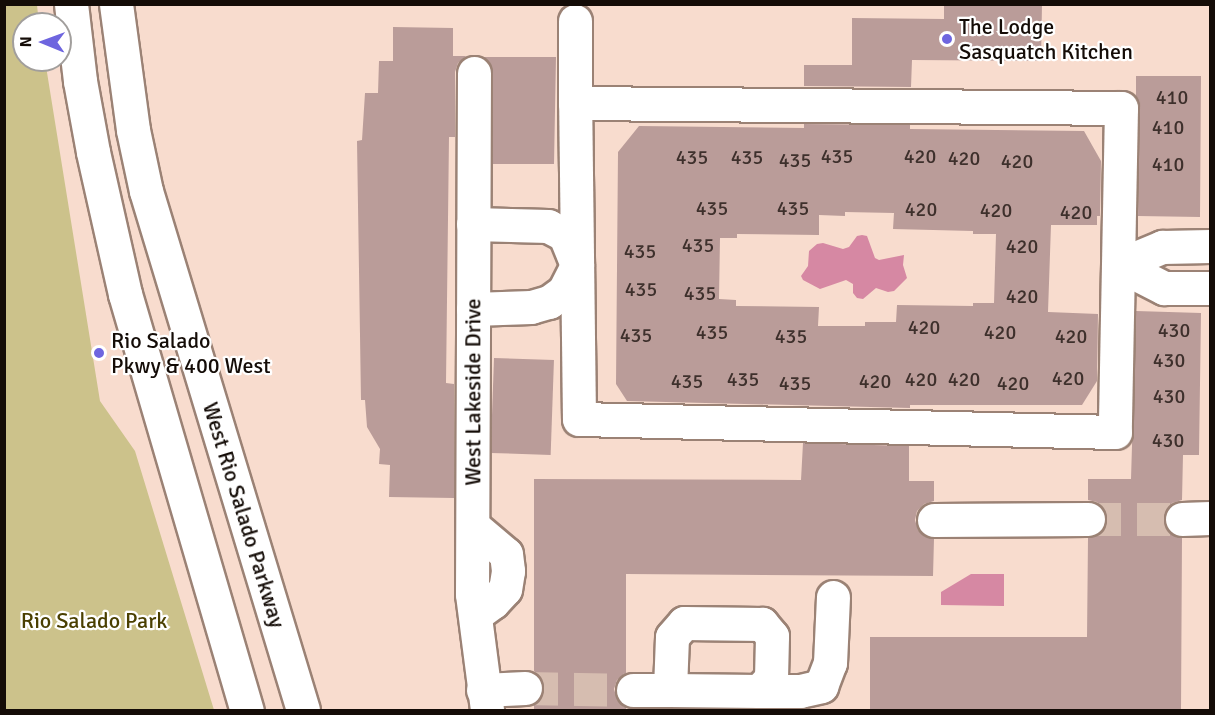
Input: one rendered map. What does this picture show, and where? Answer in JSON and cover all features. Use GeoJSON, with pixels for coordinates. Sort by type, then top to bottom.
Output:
{"type":"FeatureCollection","features":[{"type":"Feature","properties":{"kind":"main road"},"geometry":{"type":"LineString","coordinates":[[70,4],[80,81],[93,152],[125,294],[247,711]]}},
{"type":"Feature","properties":{"kind":"main road","name":"West Rio Salado Parkway"},"geometry":{"type":"LineString","coordinates":[[116,4],[131,119],[146,191],[303,711]]}},
{"type":"Feature","properties":{"kind":"main road"},"geometry":{"type":"LineString","coordinates":[[575,21],[575,103],[579,419],[1115,432],[1121,108],[575,103]]}},
{"type":"Feature","properties":{"kind":"main road","name":"West Lakeside Drive"},"geometry":{"type":"LineString","coordinates":[[474,73],[472,526],[475,615],[485,700]]}},
{"type":"Feature","properties":{"kind":"main road"},"geometry":{"type":"LineString","coordinates":[[473,224],[548,226],[565,235],[577,265],[564,291],[549,302],[531,308],[473,309]]}},
{"type":"Feature","properties":{"kind":"main road"},"geometry":{"type":"LineString","coordinates":[[1119,265],[1162,247],[1210,246]]}},
{"type":"Feature","properties":{"kind":"main road"},"geometry":{"type":"LineString","coordinates":[[1119,265],[1164,288],[1210,288]]}},
{"type":"Feature","properties":{"kind":"main road"},"geometry":{"type":"LineString","coordinates":[[934,520],[1088,519]]}},
{"type":"Feature","properties":{"kind":"main road"},"geometry":{"type":"LineString","coordinates":[[633,690],[800,691],[821,686],[830,663],[833,597]]}},
{"type":"Feature","properties":{"kind":"main road"},"geometry":{"type":"LineString","coordinates":[[670,690],[672,637],[684,623],[762,624],[772,636],[771,678],[759,691]]}},
{"type":"Feature","properties":{"kind":"main road"},"geometry":{"type":"LineString","coordinates":[[485,700],[525,688]]}},
{"type":"Feature","properties":{"kind":"green space","name":"Rio Salado Park"},"geometry":{"type":"Polygon","coordinates":[[[4,5],[37,5],[38,12],[12,12],[12,72],[47,72],[100,401],[135,451],[214,710],[5,710],[4,5]]]}},
{"type":"Feature","properties":{"kind":"shaded area"},"geometry":{"type":"Polygon","coordinates":[[[857,236],[867,236],[875,258],[879,260],[904,255],[903,265],[907,278],[894,291],[888,292],[876,288],[863,299],[857,298],[853,293],[853,284],[846,280],[820,289],[803,280],[801,276],[808,266],[809,251],[817,244],[823,243],[843,249],[849,247],[857,236]]]}},
{"type":"Feature","properties":{"kind":"shaded area"},"geometry":{"type":"Polygon","coordinates":[[[971,574],[1004,574],[1004,606],[941,605],[941,592],[971,574]]]}},
{"type":"Feature","properties":{"kind":"building","name":"The Lodge Sasquatch Kitchen"},"geometry":{"type":"Polygon","coordinates":[[[1042,4],[1041,61],[912,60],[911,87],[804,86],[804,65],[852,65],[852,18],[944,19],[944,5],[1042,4]]]}},
{"type":"Feature","properties":{"kind":"building"},"geometry":{"type":"Polygon","coordinates":[[[393,27],[453,28],[453,56],[466,56],[458,63],[455,72],[455,137],[449,137],[446,383],[454,384],[454,498],[389,497],[390,465],[379,464],[380,449],[367,427],[365,400],[361,400],[357,141],[362,140],[365,93],[378,93],[379,61],[393,61],[393,27]]]}},
{"type":"Feature","properties":{"kind":"building"},"geometry":{"type":"Polygon","coordinates":[[[483,57],[556,57],[554,164],[493,164],[493,73],[490,63],[483,57]]]}},
{"type":"Feature","properties":{"kind":"building"},"geometry":{"type":"Polygon","coordinates":[[[1136,76],[1201,76],[1200,217],[1138,216],[1140,108],[1136,97],[1136,76]]]}},
{"type":"Feature","properties":{"kind":"building"},"geometry":{"type":"Polygon","coordinates":[[[804,124],[910,125],[910,129],[1084,131],[1101,161],[1100,216],[1097,216],[1097,225],[1051,225],[1048,312],[1098,314],[1097,381],[1082,405],[910,405],[910,408],[627,401],[616,384],[618,152],[639,126],[804,128],[804,124]],[[845,212],[845,216],[819,215],[819,235],[737,234],[737,238],[720,238],[719,299],[736,300],[736,306],[819,307],[818,326],[865,326],[865,322],[896,322],[897,305],[973,306],[973,303],[994,303],[996,234],[973,234],[973,231],[893,229],[894,213],[845,212]]]}},
{"type":"Feature","properties":{"kind":"building"},"geometry":{"type":"Polygon","coordinates":[[[1136,311],[1201,313],[1199,455],[1183,455],[1182,500],[1172,503],[1165,511],[1163,519],[1166,529],[1174,536],[1182,538],[1181,711],[870,711],[870,637],[1087,637],[1088,538],[1098,535],[1105,528],[1107,519],[1104,509],[1097,502],[1088,500],[1088,479],[1131,479],[1136,311]]]}},
{"type":"Feature","properties":{"kind":"building"},"geometry":{"type":"Polygon","coordinates":[[[494,358],[554,360],[551,455],[491,453],[494,358]]]}},
{"type":"Feature","properties":{"kind":"building"},"geometry":{"type":"Polygon","coordinates":[[[803,443],[909,446],[909,481],[934,481],[934,501],[924,504],[917,511],[915,520],[918,530],[924,536],[934,539],[933,576],[626,574],[626,673],[617,680],[614,689],[617,699],[626,707],[626,711],[534,711],[534,704],[541,697],[544,688],[541,678],[534,671],[534,479],[801,480],[803,443]]]}},
{"type":"Feature","properties":{"kind":"tunnel"},"geometry":{"type":"LineString","coordinates":[[1088,519],[1182,519]]}},
{"type":"Feature","properties":{"kind":"tunnel"},"geometry":{"type":"LineString","coordinates":[[525,688],[633,690]]}},
{"type":"Feature","properties":{"kind":"place","name":"The Lodge Sasquatch Kitchen"},"geometry":{"type":"Point","coordinates":[947,39]}},
{"type":"Feature","properties":{"kind":"place","name":"Rio Salado Pkwy & 400 West"},"geometry":{"type":"Point","coordinates":[99,353]}}]}
